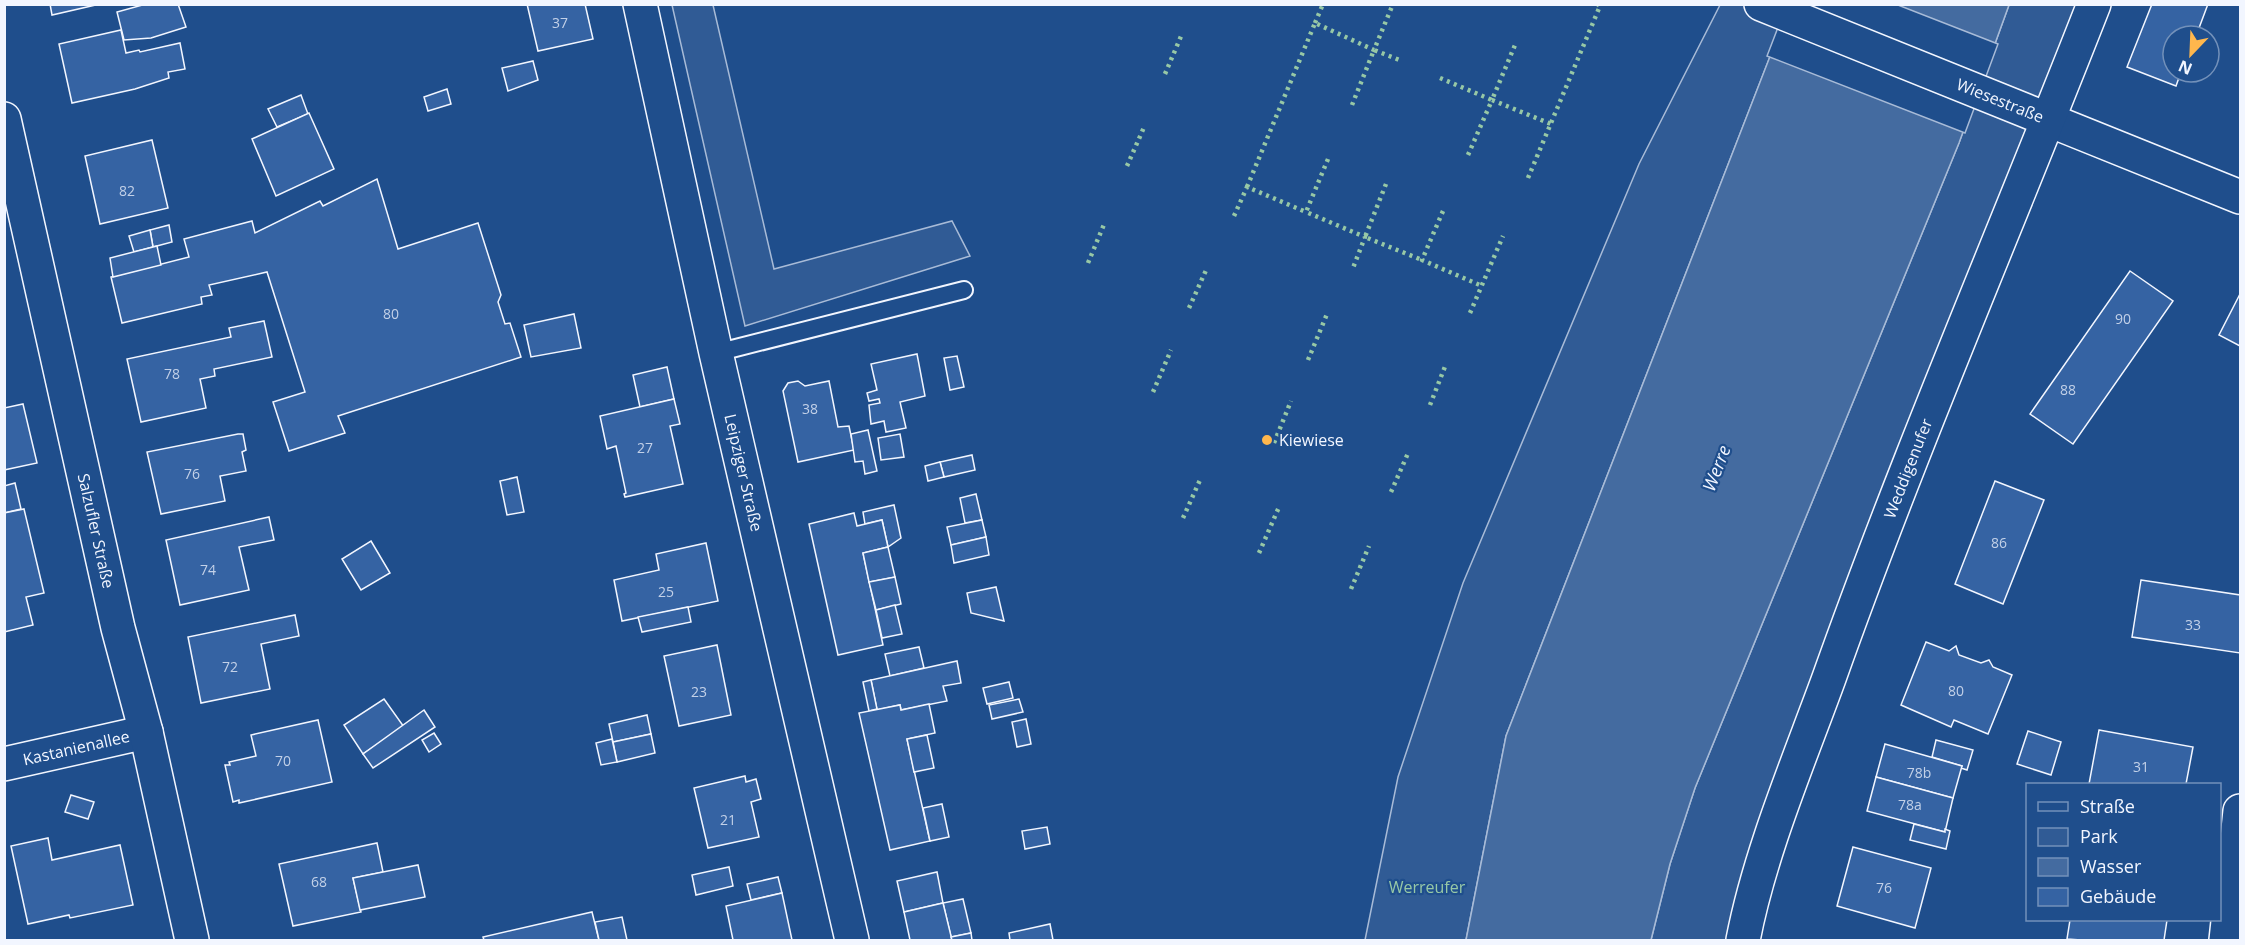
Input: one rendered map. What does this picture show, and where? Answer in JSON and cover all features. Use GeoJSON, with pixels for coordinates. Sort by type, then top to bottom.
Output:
{"type":"FeatureCollection","features":[{"type":"Feature","properties":{"kind":"street","name":"Leipziger Straße"},"geometry":{"type":"LineString","coordinates":[[640,4],[717,353],[852,940]]}},
{"type":"Feature","properties":{"kind":"street","name":"Wiesestraße"},"geometry":{"type":"LineString","coordinates":[[1761,4],[2241,197]]}},
{"type":"Feature","properties":{"kind":"street","name":"Weddigenufer"},"geometry":{"type":"LineString","coordinates":[[1743,940],[1765,857],[1860,591],[1932,403],[2094,4]]}},
{"type":"Feature","properties":{"kind":"street","name":"Salzufler Straße"},"geometry":{"type":"LineString","coordinates":[[4,119],[118,628],[146,732],[192,940]]}},
{"type":"Feature","properties":{"kind":"street","name":"Kastanienallee"},"geometry":{"type":"LineString","coordinates":[[4,764],[146,732]]}},
{"type":"Feature","properties":{"kind":"street"},"geometry":{"type":"LineString","coordinates":[[2226,940],[2241,811]]}},
{"type":"Feature","properties":{"kind":"lane"},"geometry":{"type":"LineString","coordinates":[[717,353],[964,290]]}},
{"type":"Feature","properties":{"kind":"green space"},"geometry":{"type":"Polygon","coordinates":[[[672,5],[713,5],[774,269],[952,221],[970,256],[745,326],[672,5]]]}},
{"type":"Feature","properties":{"kind":"green space","name":"Werreufer"},"geometry":{"type":"Polygon","coordinates":[[[1720,5],[1790,5],[1506,736],[1466,940],[1365,940],[1398,777],[1463,583],[1639,164],[1720,5]]]}},
{"type":"Feature","properties":{"kind":"green space"},"geometry":{"type":"Polygon","coordinates":[[[2009,5],[2080,5],[1730,940],[1651,940],[1670,864],[1695,788],[1959,143],[2009,5]]]}},
{"type":"Feature","properties":{"kind":"water","name":"Werre"},"geometry":{"type":"Polygon","coordinates":[[[1790,5],[2009,5],[1959,143],[1695,788],[1670,864],[1651,940],[1466,940],[1506,736],[1790,5]]]}},
{"type":"Feature","properties":{"kind":"pier"},"geometry":{"type":"Polygon","coordinates":[[[1787,4],[1898,5],[1998,44],[1965,133],[1767,56],[1787,4]]]}},
{"type":"Feature","properties":{"kind":"building"},"geometry":{"type":"Polygon","coordinates":[[[50,4],[100,4],[52,15],[50,4]]]}},
{"type":"Feature","properties":{"kind":"building"},"geometry":{"type":"Polygon","coordinates":[[[146,4],[178,4],[186,27],[151,38],[124,40],[117,12],[146,4]]]}},
{"type":"Feature","properties":{"kind":"building"},"geometry":{"type":"Polygon","coordinates":[[[527,4],[585,4],[593,39],[538,51],[527,4]]]}},
{"type":"Feature","properties":{"kind":"building"},"geometry":{"type":"Polygon","coordinates":[[[2152,4],[2208,4],[2200,24],[2161,24],[2161,80],[2127,67],[2152,4]]]}},
{"type":"Feature","properties":{"kind":"building"},"geometry":{"type":"Polygon","coordinates":[[[121,30],[126,53],[180,43],[185,69],[168,72],[169,78],[135,89],[72,103],[59,44],[121,30]]]}},
{"type":"Feature","properties":{"kind":"building"},"geometry":{"type":"Polygon","coordinates":[[[533,61],[538,80],[508,91],[502,68],[533,61]]]}},
{"type":"Feature","properties":{"kind":"building"},"geometry":{"type":"Polygon","coordinates":[[[447,89],[451,104],[428,111],[424,97],[447,89]]]}},
{"type":"Feature","properties":{"kind":"building"},"geometry":{"type":"Polygon","coordinates":[[[301,95],[308,114],[277,127],[268,109],[301,95]]]}},
{"type":"Feature","properties":{"kind":"building"},"geometry":{"type":"Polygon","coordinates":[[[309,113],[334,169],[276,196],[252,139],[309,113]]]}},
{"type":"Feature","properties":{"kind":"building"},"geometry":{"type":"Polygon","coordinates":[[[152,140],[168,208],[100,224],[85,156],[152,140]]]}},
{"type":"Feature","properties":{"kind":"building"},"geometry":{"type":"Polygon","coordinates":[[[377,179],[398,249],[478,223],[501,295],[498,302],[505,324],[510,323],[521,357],[338,416],[345,433],[289,451],[273,402],[305,392],[267,272],[209,285],[212,295],[201,297],[202,304],[122,323],[111,277],[189,257],[184,239],[252,221],[255,233],[320,201],[323,206],[377,179]]]}},
{"type":"Feature","properties":{"kind":"building"},"geometry":{"type":"Polygon","coordinates":[[[169,225],[172,242],[153,247],[150,230],[169,225]]]}},
{"type":"Feature","properties":{"kind":"building"},"geometry":{"type":"Polygon","coordinates":[[[150,230],[153,247],[134,252],[129,236],[150,230]]]}},
{"type":"Feature","properties":{"kind":"building"},"geometry":{"type":"Polygon","coordinates":[[[157,246],[161,265],[113,277],[110,258],[157,246]]]}},
{"type":"Feature","properties":{"kind":"building"},"geometry":{"type":"Polygon","coordinates":[[[2130,271],[2173,301],[2073,444],[2030,414],[2130,271]]]}},
{"type":"Feature","properties":{"kind":"building"},"geometry":{"type":"Polygon","coordinates":[[[2240,294],[2240,346],[2219,335],[2240,294]]]}},
{"type":"Feature","properties":{"kind":"building"},"geometry":{"type":"Polygon","coordinates":[[[574,314],[581,348],[531,357],[524,325],[574,314]]]}},
{"type":"Feature","properties":{"kind":"building"},"geometry":{"type":"Polygon","coordinates":[[[264,321],[272,357],[214,369],[215,376],[200,379],[206,408],[141,422],[127,359],[231,337],[229,328],[264,321]]]}},
{"type":"Feature","properties":{"kind":"building"},"geometry":{"type":"Polygon","coordinates":[[[917,354],[925,396],[900,402],[906,428],[886,432],[884,421],[871,424],[869,405],[880,403],[879,399],[869,401],[867,393],[877,390],[871,364],[917,354]]]}},
{"type":"Feature","properties":{"kind":"building"},"geometry":{"type":"Polygon","coordinates":[[[957,356],[964,387],[950,390],[944,358],[957,356]]]}},
{"type":"Feature","properties":{"kind":"building"},"geometry":{"type":"Polygon","coordinates":[[[667,367],[674,399],[640,407],[633,375],[667,367]]]}},
{"type":"Feature","properties":{"kind":"building"},"geometry":{"type":"Polygon","coordinates":[[[798,381],[805,386],[829,381],[838,427],[849,426],[854,450],[798,462],[783,391],[788,383],[798,381]]]}},
{"type":"Feature","properties":{"kind":"building"},"geometry":{"type":"Polygon","coordinates":[[[674,399],[680,424],[670,426],[683,484],[625,497],[616,446],[607,449],[600,416],[674,399]]]}},
{"type":"Feature","properties":{"kind":"building"},"geometry":{"type":"Polygon","coordinates":[[[23,404],[37,463],[4,470],[4,408],[23,404]]]}},
{"type":"Feature","properties":{"kind":"building"},"geometry":{"type":"Polygon","coordinates":[[[868,430],[877,471],[865,474],[863,461],[855,462],[851,434],[868,430]]]}},
{"type":"Feature","properties":{"kind":"building"},"geometry":{"type":"Polygon","coordinates":[[[243,434],[246,450],[242,452],[246,471],[220,476],[225,501],[161,514],[147,452],[243,434]]]}},
{"type":"Feature","properties":{"kind":"building"},"geometry":{"type":"Polygon","coordinates":[[[900,434],[904,457],[881,460],[878,438],[900,434]]]}},
{"type":"Feature","properties":{"kind":"building"},"geometry":{"type":"Polygon","coordinates":[[[972,455],[975,470],[944,477],[940,462],[972,455]]]}},
{"type":"Feature","properties":{"kind":"building"},"geometry":{"type":"Polygon","coordinates":[[[940,462],[944,477],[928,481],[925,466],[940,462]]]}},
{"type":"Feature","properties":{"kind":"building"},"geometry":{"type":"Polygon","coordinates":[[[517,477],[524,512],[507,515],[500,481],[517,477]]]}},
{"type":"Feature","properties":{"kind":"building"},"geometry":{"type":"Polygon","coordinates":[[[1995,481],[2044,500],[2003,604],[1955,584],[1995,481]]]}},
{"type":"Feature","properties":{"kind":"building"},"geometry":{"type":"Polygon","coordinates":[[[15,483],[21,509],[4,513],[4,486],[15,483]]]}},
{"type":"Feature","properties":{"kind":"building"},"geometry":{"type":"Polygon","coordinates":[[[976,494],[982,520],[965,523],[960,498],[976,494]]]}},
{"type":"Feature","properties":{"kind":"building"},"geometry":{"type":"Polygon","coordinates":[[[894,505],[901,538],[888,547],[882,520],[865,524],[863,512],[894,505]]]}},
{"type":"Feature","properties":{"kind":"building"},"geometry":{"type":"Polygon","coordinates":[[[24,509],[44,593],[26,597],[33,625],[4,632],[4,513],[24,509]]]}},
{"type":"Feature","properties":{"kind":"building"},"geometry":{"type":"Polygon","coordinates":[[[854,513],[857,526],[882,520],[888,547],[863,553],[883,645],[838,655],[809,524],[854,513]]]}},
{"type":"Feature","properties":{"kind":"building"},"geometry":{"type":"Polygon","coordinates":[[[269,517],[274,540],[239,547],[249,590],[180,605],[166,540],[269,517]]]}},
{"type":"Feature","properties":{"kind":"building"},"geometry":{"type":"Polygon","coordinates":[[[982,520],[986,537],[951,545],[947,527],[982,520]]]}},
{"type":"Feature","properties":{"kind":"building"},"geometry":{"type":"Polygon","coordinates":[[[986,537],[989,555],[954,563],[951,545],[986,537]]]}},
{"type":"Feature","properties":{"kind":"building"},"geometry":{"type":"Polygon","coordinates":[[[371,541],[390,573],[361,590],[342,559],[371,541]]]}},
{"type":"Feature","properties":{"kind":"building"},"geometry":{"type":"Polygon","coordinates":[[[706,543],[718,601],[622,621],[614,580],[659,570],[656,554],[706,543]]]}},
{"type":"Feature","properties":{"kind":"building"},"geometry":{"type":"Polygon","coordinates":[[[888,547],[895,577],[869,582],[863,553],[888,547]]]}},
{"type":"Feature","properties":{"kind":"building"},"geometry":{"type":"Polygon","coordinates":[[[895,577],[901,604],[876,610],[869,582],[895,577]]]}},
{"type":"Feature","properties":{"kind":"building"},"geometry":{"type":"Polygon","coordinates":[[[2141,580],[2240,595],[2240,653],[2132,637],[2141,580]]]}},
{"type":"Feature","properties":{"kind":"building"},"geometry":{"type":"Polygon","coordinates":[[[996,587],[1004,621],[971,613],[967,593],[996,587]]]}},
{"type":"Feature","properties":{"kind":"building"},"geometry":{"type":"Polygon","coordinates":[[[895,605],[902,634],[882,638],[876,610],[895,605]]]}},
{"type":"Feature","properties":{"kind":"building"},"geometry":{"type":"Polygon","coordinates":[[[688,607],[691,622],[642,632],[638,617],[688,607]]]}},
{"type":"Feature","properties":{"kind":"building"},"geometry":{"type":"Polygon","coordinates":[[[295,615],[299,636],[261,644],[270,689],[201,703],[188,637],[295,615]]]}},
{"type":"Feature","properties":{"kind":"building"},"geometry":{"type":"Polygon","coordinates":[[[1926,642],[1949,651],[1956,646],[1959,655],[1981,663],[1989,660],[1993,667],[2012,675],[1988,734],[1954,720],[1951,727],[1901,705],[1926,642]]]}},
{"type":"Feature","properties":{"kind":"building"},"geometry":{"type":"Polygon","coordinates":[[[717,645],[731,715],[679,726],[664,656],[717,645]]]}},
{"type":"Feature","properties":{"kind":"building"},"geometry":{"type":"Polygon","coordinates":[[[919,647],[924,668],[890,676],[885,654],[919,647]]]}},
{"type":"Feature","properties":{"kind":"building"},"geometry":{"type":"Polygon","coordinates":[[[957,661],[961,683],[943,686],[947,701],[901,710],[900,705],[877,710],[871,680],[957,661]]]}},
{"type":"Feature","properties":{"kind":"building"},"geometry":{"type":"Polygon","coordinates":[[[871,680],[877,709],[869,711],[863,682],[871,680]]]}},
{"type":"Feature","properties":{"kind":"building"},"geometry":{"type":"Polygon","coordinates":[[[1009,682],[1013,698],[987,704],[983,688],[1009,682]]]}},
{"type":"Feature","properties":{"kind":"building"},"geometry":{"type":"Polygon","coordinates":[[[384,699],[404,727],[363,754],[344,725],[384,699]]]}},
{"type":"Feature","properties":{"kind":"building"},"geometry":{"type":"Polygon","coordinates":[[[1019,699],[1023,712],[992,719],[989,705],[1019,699]]]}},
{"type":"Feature","properties":{"kind":"building"},"geometry":{"type":"Polygon","coordinates":[[[929,704],[935,733],[907,739],[930,841],[890,850],[859,713],[900,705],[901,710],[929,704]]]}},
{"type":"Feature","properties":{"kind":"building"},"geometry":{"type":"Polygon","coordinates":[[[424,710],[435,727],[373,768],[363,754],[424,710]]]}},
{"type":"Feature","properties":{"kind":"building"},"geometry":{"type":"Polygon","coordinates":[[[647,715],[651,734],[613,742],[609,724],[647,715]]]}},
{"type":"Feature","properties":{"kind":"building"},"geometry":{"type":"Polygon","coordinates":[[[1026,719],[1031,744],[1017,747],[1012,722],[1026,719]]]}},
{"type":"Feature","properties":{"kind":"building"},"geometry":{"type":"Polygon","coordinates":[[[318,720],[332,782],[239,803],[239,800],[233,802],[225,765],[256,756],[251,735],[318,720]]]}},
{"type":"Feature","properties":{"kind":"building"},"geometry":{"type":"Polygon","coordinates":[[[2099,730],[2193,747],[2186,783],[2089,783],[2099,730]]]}},
{"type":"Feature","properties":{"kind":"building"},"geometry":{"type":"Polygon","coordinates":[[[2028,731],[2061,742],[2051,775],[2017,764],[2028,731]]]}},
{"type":"Feature","properties":{"kind":"building"},"geometry":{"type":"Polygon","coordinates":[[[434,733],[441,744],[429,752],[422,740],[434,733]]]}},
{"type":"Feature","properties":{"kind":"building"},"geometry":{"type":"Polygon","coordinates":[[[651,734],[655,753],[617,762],[613,742],[651,734]]]}},
{"type":"Feature","properties":{"kind":"building"},"geometry":{"type":"Polygon","coordinates":[[[927,735],[934,768],[914,772],[907,739],[927,735]]]}},
{"type":"Feature","properties":{"kind":"building"},"geometry":{"type":"Polygon","coordinates":[[[612,739],[617,762],[601,765],[596,743],[612,739]]]}},
{"type":"Feature","properties":{"kind":"building"},"geometry":{"type":"Polygon","coordinates":[[[1936,740],[1973,750],[1967,770],[1961,768],[1962,766],[1932,757],[1936,740]]]}},
{"type":"Feature","properties":{"kind":"building"},"geometry":{"type":"Polygon","coordinates":[[[1885,744],[1962,766],[1953,798],[1876,777],[1885,744]]]}},
{"type":"Feature","properties":{"kind":"building"},"geometry":{"type":"Polygon","coordinates":[[[745,776],[746,782],[756,779],[761,799],[751,802],[759,837],[708,848],[694,788],[745,776]]]}},
{"type":"Feature","properties":{"kind":"building"},"geometry":{"type":"Polygon","coordinates":[[[1876,777],[1953,798],[1945,832],[1867,811],[1876,777]]]}},
{"type":"Feature","properties":{"kind":"building"},"geometry":{"type":"Polygon","coordinates":[[[71,795],[94,802],[88,819],[65,812],[71,795]]]}},
{"type":"Feature","properties":{"kind":"building"},"geometry":{"type":"Polygon","coordinates":[[[942,804],[949,837],[930,841],[923,808],[942,804]]]}},
{"type":"Feature","properties":{"kind":"building"},"geometry":{"type":"Polygon","coordinates":[[[1914,824],[1945,832],[1945,829],[1950,831],[1946,849],[1910,840],[1914,824]]]}},
{"type":"Feature","properties":{"kind":"building"},"geometry":{"type":"Polygon","coordinates":[[[1047,827],[1050,844],[1025,849],[1022,831],[1047,827]]]}},
{"type":"Feature","properties":{"kind":"building"},"geometry":{"type":"Polygon","coordinates":[[[48,838],[52,860],[120,845],[133,905],[28,924],[11,846],[48,838]]]}},
{"type":"Feature","properties":{"kind":"building"},"geometry":{"type":"Polygon","coordinates":[[[377,843],[383,872],[353,878],[361,912],[293,926],[279,864],[377,843]]]}},
{"type":"Feature","properties":{"kind":"building"},"geometry":{"type":"Polygon","coordinates":[[[1853,847],[1931,868],[1915,928],[1837,906],[1853,847]]]}},
{"type":"Feature","properties":{"kind":"building"},"geometry":{"type":"Polygon","coordinates":[[[418,865],[425,897],[360,910],[353,878],[418,865]]]}},
{"type":"Feature","properties":{"kind":"building"},"geometry":{"type":"Polygon","coordinates":[[[729,867],[733,886],[696,895],[692,875],[729,867]]]}},
{"type":"Feature","properties":{"kind":"building"},"geometry":{"type":"Polygon","coordinates":[[[937,872],[943,903],[904,912],[897,881],[937,872]]]}},
{"type":"Feature","properties":{"kind":"building"},"geometry":{"type":"Polygon","coordinates":[[[778,877],[782,893],[751,900],[747,884],[778,877]]]}},
{"type":"Feature","properties":{"kind":"building"},"geometry":{"type":"Polygon","coordinates":[[[782,893],[792,940],[733,940],[726,906],[782,893]]]}},
{"type":"Feature","properties":{"kind":"building"},"geometry":{"type":"Polygon","coordinates":[[[963,899],[971,933],[951,937],[943,903],[963,899]]]}},
{"type":"Feature","properties":{"kind":"building"},"geometry":{"type":"Polygon","coordinates":[[[943,903],[952,940],[910,940],[904,912],[943,903]]]}},
{"type":"Feature","properties":{"kind":"building"},"geometry":{"type":"Polygon","coordinates":[[[592,912],[599,940],[484,940],[483,937],[592,912]]]}},
{"type":"Feature","properties":{"kind":"building"},"geometry":{"type":"Polygon","coordinates":[[[622,917],[627,940],[599,940],[595,922],[622,917]]]}},
{"type":"Feature","properties":{"kind":"building"},"geometry":{"type":"Polygon","coordinates":[[[2070,921],[2167,921],[2164,940],[2067,939],[2070,921]]]}},
{"type":"Feature","properties":{"kind":"building"},"geometry":{"type":"Polygon","coordinates":[[[1050,924],[1053,940],[1010,940],[1009,933],[1050,924]]]}},
{"type":"Feature","properties":{"kind":"building"},"geometry":{"type":"Polygon","coordinates":[[[971,933],[972,940],[952,940],[951,937],[971,933]]]}},
{"type":"Feature","properties":{"kind":"hedge"},"geometry":{"type":"LineString","coordinates":[[1315,23],[1323,4]]}},
{"type":"Feature","properties":{"kind":"hedge"},"geometry":{"type":"LineString","coordinates":[[1247,187],[1315,23],[1374,50],[1393,4]]}},
{"type":"Feature","properties":{"kind":"hedge"},"geometry":{"type":"LineString","coordinates":[[1528,178],[1600,6],[1597,4]]}},
{"type":"Feature","properties":{"kind":"hedge"},"geometry":{"type":"LineString","coordinates":[[1165,74],[1182,34]]}},
{"type":"Feature","properties":{"kind":"hedge"},"geometry":{"type":"LineString","coordinates":[[1440,78],[1492,100],[1515,45]]}},
{"type":"Feature","properties":{"kind":"hedge"},"geometry":{"type":"LineString","coordinates":[[1352,105],[1374,50],[1402,61]]}},
{"type":"Feature","properties":{"kind":"hedge"},"geometry":{"type":"LineString","coordinates":[[1468,155],[1492,100],[1551,124]]}},
{"type":"Feature","properties":{"kind":"hedge"},"geometry":{"type":"LineString","coordinates":[[1127,166],[1145,125]]}},
{"type":"Feature","properties":{"kind":"hedge"},"geometry":{"type":"LineString","coordinates":[[1328,159],[1306,212],[1365,237],[1353,268]]}},
{"type":"Feature","properties":{"kind":"hedge"},"geometry":{"type":"LineString","coordinates":[[1386,184],[1365,237],[1422,260]]}},
{"type":"Feature","properties":{"kind":"hedge"},"geometry":{"type":"LineString","coordinates":[[1234,216],[1247,187],[1306,212]]}},
{"type":"Feature","properties":{"kind":"hedge"},"geometry":{"type":"LineString","coordinates":[[1443,211],[1422,260],[1482,286]]}},
{"type":"Feature","properties":{"kind":"hedge"},"geometry":{"type":"LineString","coordinates":[[1088,263],[1105,222]]}},
{"type":"Feature","properties":{"kind":"hedge"},"geometry":{"type":"LineString","coordinates":[[1470,313],[1503,236]]}},
{"type":"Feature","properties":{"kind":"hedge"},"geometry":{"type":"LineString","coordinates":[[1189,308],[1207,268]]}},
{"type":"Feature","properties":{"kind":"hedge"},"geometry":{"type":"LineString","coordinates":[[1308,360],[1327,314]]}},
{"type":"Feature","properties":{"kind":"hedge"},"geometry":{"type":"LineString","coordinates":[[1153,392],[1171,350]]}},
{"type":"Feature","properties":{"kind":"hedge"},"geometry":{"type":"LineString","coordinates":[[1430,405],[1446,364]]}},
{"type":"Feature","properties":{"kind":"hedge"},"geometry":{"type":"LineString","coordinates":[[1274,443],[1291,401]]}},
{"type":"Feature","properties":{"kind":"hedge"},"geometry":{"type":"LineString","coordinates":[[1391,492],[1409,451]]}},
{"type":"Feature","properties":{"kind":"hedge"},"geometry":{"type":"LineString","coordinates":[[1183,518],[1200,480]]}},
{"type":"Feature","properties":{"kind":"hedge"},"geometry":{"type":"LineString","coordinates":[[1259,553],[1279,507]]}},
{"type":"Feature","properties":{"kind":"hedge"},"geometry":{"type":"LineString","coordinates":[[1351,589],[1369,546]]}},
{"type":"Feature","properties":{"kind":"place","name":"Kiewiese"},"geometry":{"type":"Point","coordinates":[1267,440]}}]}
